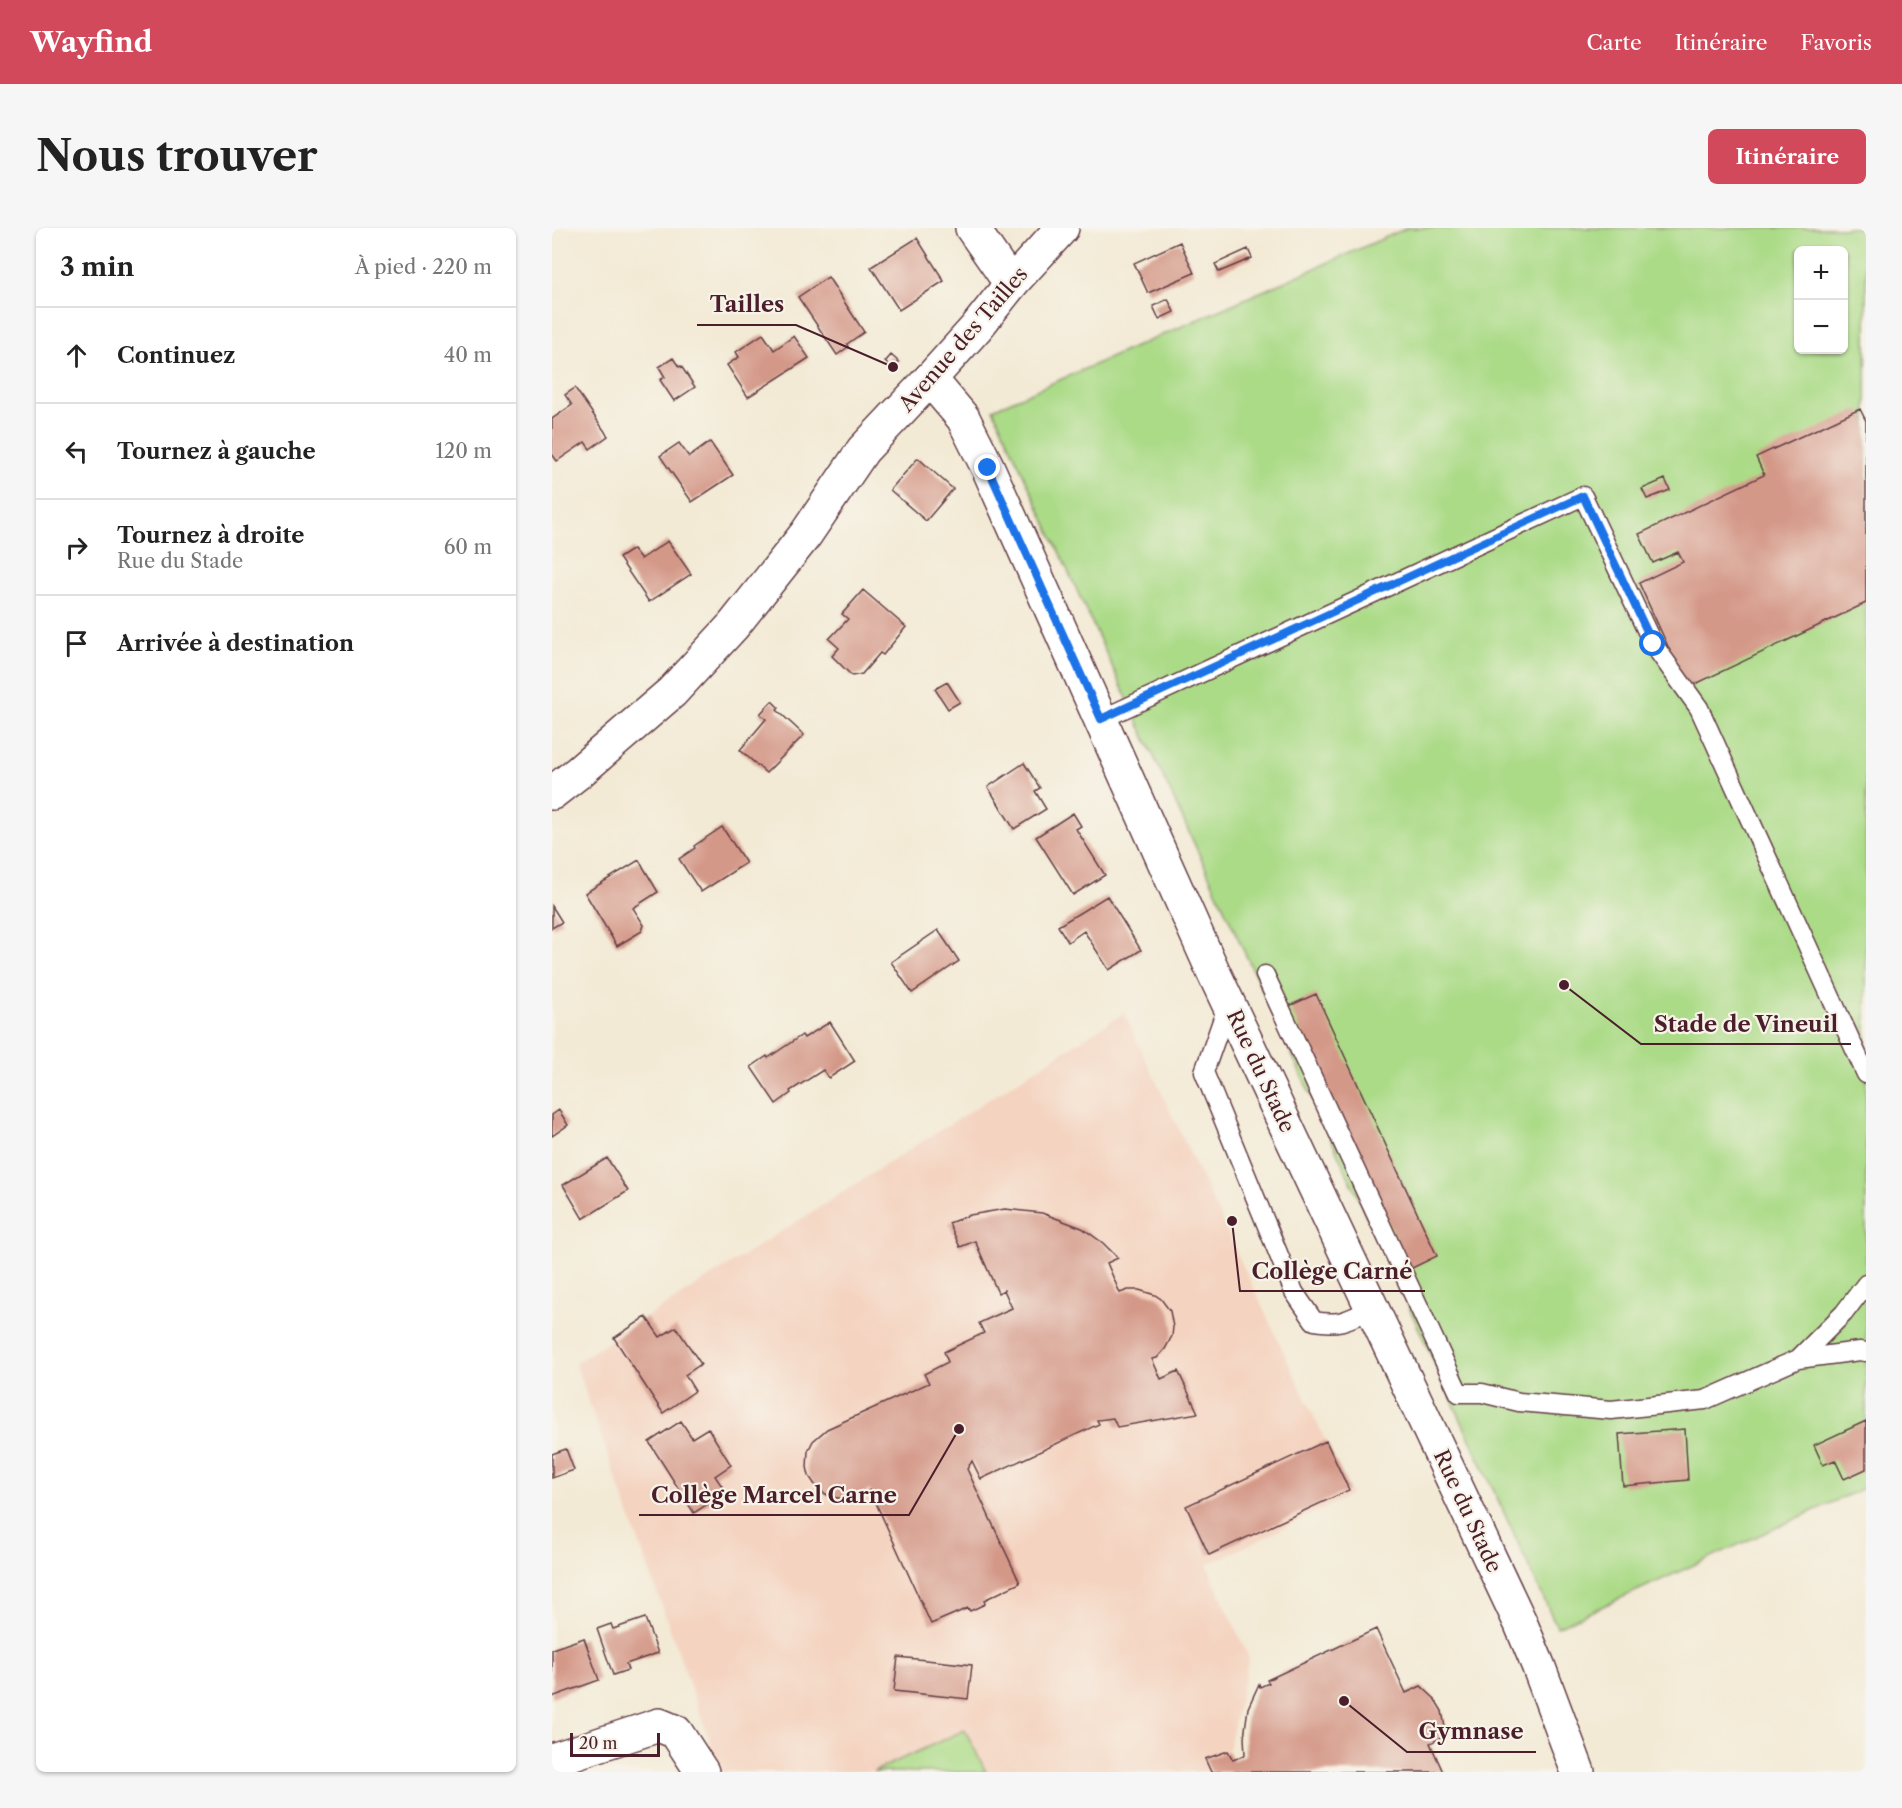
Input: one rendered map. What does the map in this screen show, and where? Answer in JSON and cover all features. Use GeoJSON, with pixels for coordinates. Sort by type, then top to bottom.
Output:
{"type":"FeatureCollection","features":[{"type":"Feature","properties":{"kind":"street"},"geometry":{"type":"LineString","coordinates":[[972,228],[1011,284]]}},
{"type":"Feature","properties":{"kind":"street","name":"Avenue des Tailles"},"geometry":{"type":"LineString","coordinates":[[552,793],[672,693],[739,620],[806,534],[863,450],[976,328],[1011,284],[1062,228]]}},
{"type":"Feature","properties":{"kind":"street","name":"Rue du Stade"},"geometry":{"type":"LineString","coordinates":[[930,379],[963,418],[983,458],[1208,960],[1520,1622],[1578,1772]]}},
{"type":"Feature","properties":{"kind":"street"},"geometry":{"type":"LineString","coordinates":[[552,1760],[659,1725],[676,1732],[702,1772]]}},
{"type":"Feature","properties":{"kind":"lane"},"geometry":{"type":"LineString","coordinates":[[1101,719],[1583,496],[1653,644],[1700,708],[1866,1074]]}},
{"type":"Feature","properties":{"kind":"lane"},"geometry":{"type":"LineString","coordinates":[[1265,975],[1460,1393],[1482,1393],[1519,1402],[1611,1410],[1704,1400],[1798,1359],[1866,1352]]}},
{"type":"Feature","properties":{"kind":"lane"},"geometry":{"type":"LineString","coordinates":[[1228,1003],[1204,1072],[1294,1292],[1314,1321],[1323,1323],[1332,1324],[1347,1320],[1373,1308]]}},
{"type":"Feature","properties":{"kind":"lane"},"geometry":{"type":"LineString","coordinates":[[1798,1359],[1844,1313],[1866,1284]]}},
{"type":"Feature","properties":{"kind":"shaded area"},"geometry":{"type":"Polygon","coordinates":[[[1124,1013],[1351,1495],[1207,1565],[1249,1658],[1228,1751],[1205,1759],[1211,1772],[721,1772],[575,1363],[1124,1013]]]}},
{"type":"Feature","properties":{"kind":"green space"},"geometry":{"type":"Polygon","coordinates":[[[1407,228],[1866,228],[1866,1487],[1557,1627],[993,409],[1407,228]]]}},
{"type":"Feature","properties":{"kind":"green space"},"geometry":{"type":"Polygon","coordinates":[[[965,1730],[986,1772],[873,1772],[965,1730]]]}},
{"type":"Feature","properties":{"kind":"building"},"geometry":{"type":"Polygon","coordinates":[[[917,238],[944,281],[899,310],[871,267],[917,238]]]}},
{"type":"Feature","properties":{"kind":"building"},"geometry":{"type":"Polygon","coordinates":[[[1180,242],[1194,273],[1148,293],[1134,263],[1180,242]]]}},
{"type":"Feature","properties":{"kind":"building"},"geometry":{"type":"Polygon","coordinates":[[[1248,249],[1252,258],[1219,272],[1215,264],[1248,249]]]}},
{"type":"Feature","properties":{"kind":"building"},"geometry":{"type":"Polygon","coordinates":[[[828,277],[864,332],[847,344],[848,347],[837,355],[798,297],[828,277]]]}},
{"type":"Feature","properties":{"kind":"building"},"geometry":{"type":"Polygon","coordinates":[[[1168,299],[1174,312],[1159,319],[1153,306],[1168,299]]]}},
{"type":"Feature","properties":{"kind":"building"},"geometry":{"type":"Polygon","coordinates":[[[763,334],[774,350],[794,336],[809,358],[748,397],[727,365],[739,357],[736,352],[763,334]]]}},
{"type":"Feature","properties":{"kind":"building"},"geometry":{"type":"Polygon","coordinates":[[[891,355],[899,362],[893,369],[885,362],[891,355]]]}},
{"type":"Feature","properties":{"kind":"building"},"geometry":{"type":"Polygon","coordinates":[[[673,358],[695,387],[674,401],[660,380],[665,377],[659,367],[673,358]]]}},
{"type":"Feature","properties":{"kind":"building"},"geometry":{"type":"Polygon","coordinates":[[[575,388],[608,436],[590,449],[585,442],[557,461],[552,454],[552,419],[572,405],[565,395],[575,388]]]}},
{"type":"Feature","properties":{"kind":"building"},"geometry":{"type":"Polygon","coordinates":[[[1860,409],[1866,421],[1866,603],[1687,688],[1639,583],[1683,562],[1678,552],[1653,563],[1639,534],[1764,475],[1756,457],[1860,409]]]}},
{"type":"Feature","properties":{"kind":"building"},"geometry":{"type":"Polygon","coordinates":[[[710,442],[733,475],[692,502],[660,456],[679,443],[689,457],[710,442]]]}},
{"type":"Feature","properties":{"kind":"building"},"geometry":{"type":"Polygon","coordinates":[[[918,458],[953,489],[926,521],[890,490],[918,458]]]}},
{"type":"Feature","properties":{"kind":"building"},"geometry":{"type":"Polygon","coordinates":[[[1665,479],[1670,490],[1647,499],[1642,489],[1665,479]]]}},
{"type":"Feature","properties":{"kind":"building"},"geometry":{"type":"Polygon","coordinates":[[[668,541],[691,574],[649,602],[619,558],[633,549],[641,559],[668,541]]]}},
{"type":"Feature","properties":{"kind":"building"},"geometry":{"type":"Polygon","coordinates":[[[863,590],[906,627],[883,655],[880,653],[862,674],[852,676],[832,656],[839,648],[829,639],[848,619],[842,614],[863,590]]]}},
{"type":"Feature","properties":{"kind":"building"},"geometry":{"type":"Polygon","coordinates":[[[947,682],[960,702],[948,709],[935,689],[947,682]]]}},
{"type":"Feature","properties":{"kind":"building"},"geometry":{"type":"Polygon","coordinates":[[[772,701],[779,708],[777,710],[804,735],[766,773],[740,750],[766,719],[760,714],[772,701]]]}},
{"type":"Feature","properties":{"kind":"building"},"geometry":{"type":"Polygon","coordinates":[[[1024,763],[1040,788],[1035,791],[1046,809],[1014,829],[988,787],[1024,763]]]}},
{"type":"Feature","properties":{"kind":"building"},"geometry":{"type":"Polygon","coordinates":[[[1073,813],[1081,826],[1076,829],[1105,875],[1073,895],[1036,837],[1073,813]]]}},
{"type":"Feature","properties":{"kind":"building"},"geometry":{"type":"Polygon","coordinates":[[[722,827],[746,863],[701,892],[679,859],[722,827]]]}},
{"type":"Feature","properties":{"kind":"building"},"geometry":{"type":"Polygon","coordinates":[[[639,860],[658,892],[633,908],[644,925],[642,931],[617,946],[585,893],[639,860]]]}},
{"type":"Feature","properties":{"kind":"building"},"geometry":{"type":"Polygon","coordinates":[[[1107,896],[1141,950],[1109,970],[1084,931],[1068,942],[1058,926],[1107,896]]]}},
{"type":"Feature","properties":{"kind":"building"},"geometry":{"type":"Polygon","coordinates":[[[552,906],[562,922],[552,928],[552,906]]]}},
{"type":"Feature","properties":{"kind":"building"},"geometry":{"type":"Polygon","coordinates":[[[938,930],[959,961],[912,993],[891,962],[938,930]]]}},
{"type":"Feature","properties":{"kind":"building"},"geometry":{"type":"Polygon","coordinates":[[[1316,994],[1437,1256],[1410,1269],[1289,1006],[1316,994]]]}},
{"type":"Feature","properties":{"kind":"building"},"geometry":{"type":"Polygon","coordinates":[[[830,1022],[855,1061],[829,1078],[823,1070],[790,1091],[791,1093],[776,1104],[751,1067],[802,1035],[804,1038],[830,1022]]]}},
{"type":"Feature","properties":{"kind":"building"},"geometry":{"type":"Polygon","coordinates":[[[559,1110],[568,1125],[552,1136],[552,1115],[559,1110]]]}},
{"type":"Feature","properties":{"kind":"building"},"geometry":{"type":"Polygon","coordinates":[[[607,1158],[628,1191],[583,1219],[563,1185],[607,1158]]]}},
{"type":"Feature","properties":{"kind":"building"},"geometry":{"type":"Polygon","coordinates":[[[1005,1209],[1042,1213],[1082,1228],[1103,1243],[1118,1258],[1107,1263],[1120,1293],[1139,1290],[1161,1299],[1170,1311],[1172,1336],[1165,1349],[1157,1358],[1152,1359],[1161,1379],[1178,1371],[1198,1413],[1117,1427],[1113,1418],[1097,1420],[1099,1424],[981,1479],[972,1461],[967,1469],[1020,1583],[984,1600],[985,1604],[970,1611],[968,1608],[931,1624],[870,1490],[859,1496],[845,1499],[831,1497],[824,1493],[817,1488],[809,1476],[808,1451],[813,1441],[827,1429],[929,1383],[924,1374],[948,1362],[944,1352],[984,1333],[979,1323],[1012,1308],[1004,1290],[998,1293],[975,1241],[960,1247],[949,1223],[970,1215],[1005,1209]]]}},
{"type":"Feature","properties":{"kind":"building"},"geometry":{"type":"Polygon","coordinates":[[[646,1317],[660,1337],[676,1327],[701,1364],[685,1375],[695,1391],[663,1413],[614,1338],[646,1317]]]}},
{"type":"Feature","properties":{"kind":"building"},"geometry":{"type":"Polygon","coordinates":[[[681,1421],[692,1438],[708,1428],[731,1465],[715,1476],[726,1492],[694,1513],[649,1442],[681,1421]]]}},
{"type":"Feature","properties":{"kind":"building"},"geometry":{"type":"Polygon","coordinates":[[[1866,1421],[1866,1469],[1844,1479],[1835,1460],[1823,1465],[1814,1445],[1866,1421]]]}},
{"type":"Feature","properties":{"kind":"building"},"geometry":{"type":"Polygon","coordinates":[[[1685,1429],[1688,1480],[1623,1486],[1619,1434],[1685,1429]]]}},
{"type":"Feature","properties":{"kind":"building"},"geometry":{"type":"Polygon","coordinates":[[[1326,1441],[1349,1490],[1209,1555],[1186,1506],[1326,1441]]]}},
{"type":"Feature","properties":{"kind":"building"},"geometry":{"type":"Polygon","coordinates":[[[566,1449],[574,1470],[552,1478],[552,1454],[566,1449]]]}},
{"type":"Feature","properties":{"kind":"building"},"geometry":{"type":"Polygon","coordinates":[[[645,1618],[658,1653],[626,1664],[628,1670],[613,1675],[597,1629],[611,1624],[613,1629],[645,1618]]]}},
{"type":"Feature","properties":{"kind":"building"},"geometry":{"type":"Polygon","coordinates":[[[1376,1629],[1406,1693],[1421,1686],[1434,1698],[1442,1711],[1446,1733],[1444,1741],[1443,1737],[1430,1743],[1443,1772],[1211,1772],[1205,1759],[1228,1751],[1233,1760],[1245,1755],[1244,1737],[1248,1708],[1259,1684],[1260,1687],[1269,1683],[1267,1680],[1376,1629]]]}},
{"type":"Feature","properties":{"kind":"building"},"geometry":{"type":"Polygon","coordinates":[[[584,1638],[599,1680],[552,1697],[552,1649],[584,1638]]]}},
{"type":"Feature","properties":{"kind":"building"},"geometry":{"type":"Polygon","coordinates":[[[898,1657],[972,1665],[968,1699],[894,1691],[898,1657]]]}},
{"type":"Feature","properties":{"kind":"place","name":"Tailles"},"geometry":{"type":"Point","coordinates":[893,367]}},
{"type":"Feature","properties":{"kind":"place","name":"Stade de Vineuil"},"geometry":{"type":"Point","coordinates":[1564,985]}},
{"type":"Feature","properties":{"kind":"place","name":"Collège Carné"},"geometry":{"type":"Point","coordinates":[1232,1221]}},
{"type":"Feature","properties":{"kind":"place","name":"Collège Marcel Carne"},"geometry":{"type":"Point","coordinates":[959,1429]}},
{"type":"Feature","properties":{"kind":"place","name":"Gymnase"},"geometry":{"type":"Point","coordinates":[1344,1701]}},
{"type":"Feature","properties":{"kind":"route"},"geometry":{"type":"LineString","coordinates":[[988,468],[1101,719],[1583,496],[1653,644]]}}]}
